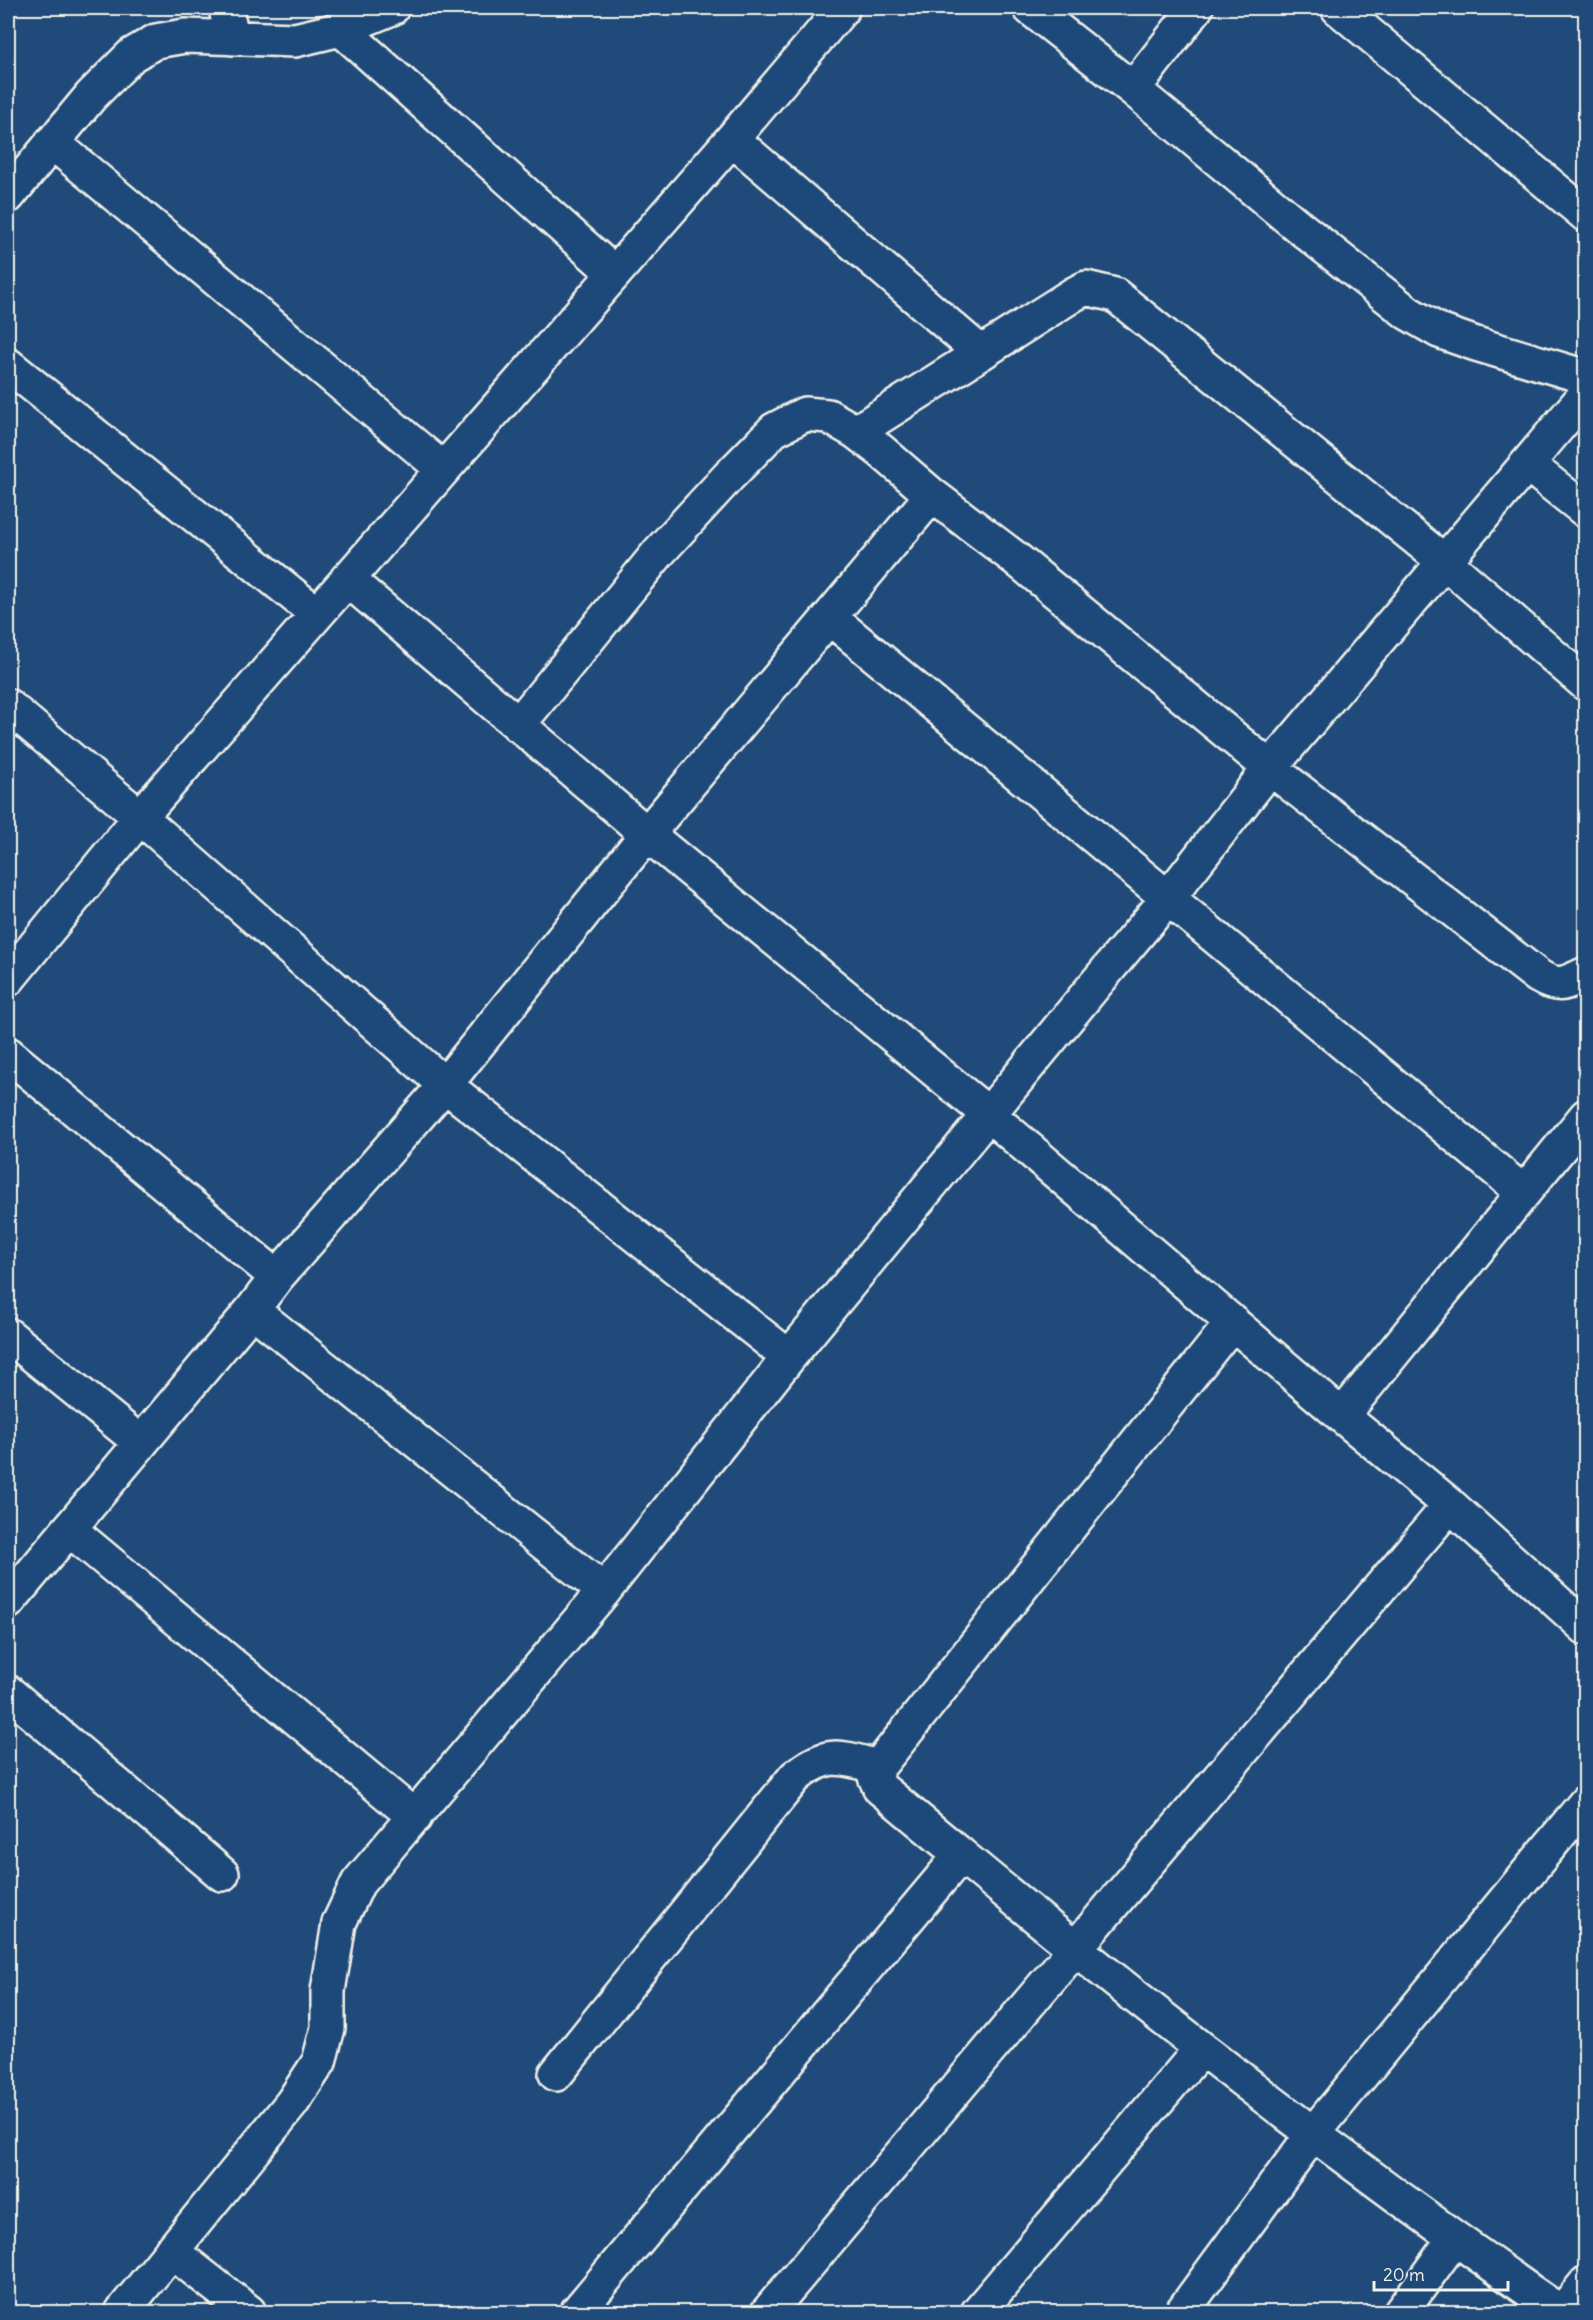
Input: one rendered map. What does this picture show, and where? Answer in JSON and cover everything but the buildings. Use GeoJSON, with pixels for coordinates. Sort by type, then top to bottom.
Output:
{"type":"FeatureCollection","features":[{"type":"Feature","properties":{"kind":"street"},"geometry":{"type":"LineString","coordinates":[[8,196],[91,96],[132,55],[156,41],[185,36],[229,22],[295,40],[341,29],[392,8]]}},
{"type":"Feature","properties":{"kind":"street"},"geometry":{"type":"LineString","coordinates":[[8,979],[140,818],[732,139],[843,8]]}},
{"type":"Feature","properties":{"kind":"street"},"geometry":{"type":"LineString","coordinates":[[1030,8],[1408,313],[1439,331],[1586,377]]}},
{"type":"Feature","properties":{"kind":"street"},"geometry":{"type":"LineString","coordinates":[[1133,89],[1196,8]]}},
{"type":"Feature","properties":{"kind":"street"},"geometry":{"type":"LineString","coordinates":[[1338,8],[1586,215]]}},
{"type":"Feature","properties":{"kind":"street"},"geometry":{"type":"LineString","coordinates":[[341,29],[614,273]]}},
{"type":"Feature","properties":{"kind":"street"},"geometry":{"type":"LineString","coordinates":[[732,139],[981,353]]}},
{"type":"Feature","properties":{"kind":"street"},"geometry":{"type":"LineString","coordinates":[[52,142],[443,470]]}},
{"type":"Feature","properties":{"kind":"street"},"geometry":{"type":"LineString","coordinates":[[856,432],[1086,288],[1116,295],[1445,562],[1586,684]]}},
{"type":"Feature","properties":{"kind":"street"},"geometry":{"type":"LineString","coordinates":[[8,365],[317,614]]}},
{"type":"Feature","properties":{"kind":"street"},"geometry":{"type":"LineString","coordinates":[[122,2313],[292,2103],[319,2062],[328,2028],[328,1991],[339,1923],[358,1883],[604,1591],[789,1357],[1168,898],[1270,768],[1586,394]]}},
{"type":"Feature","properties":{"kind":"street"},"geometry":{"type":"LineString","coordinates":[[518,725],[659,552],[774,430],[805,414],[828,416],[856,432],[932,495],[1015,558],[1270,768],[1538,976],[1551,984],[1569,983],[1586,974]]}},
{"type":"Feature","properties":{"kind":"street"},"geometry":{"type":"LineString","coordinates":[[1527,464],[1586,511]]}},
{"type":"Feature","properties":{"kind":"street"},"geometry":{"type":"LineString","coordinates":[[8,1602],[277,1277],[444,1085],[647,834],[932,495]]}},
{"type":"Feature","properties":{"kind":"street"},"geometry":{"type":"LineString","coordinates":[[347,579],[647,834],[988,1114],[1342,1416],[1450,1505],[1584,1622]]}},
{"type":"Feature","properties":{"kind":"street"},"geometry":{"type":"LineString","coordinates":[[830,618],[1523,1192]]}},
{"type":"Feature","properties":{"kind":"street"},"geometry":{"type":"LineString","coordinates":[[8,706],[140,818],[444,1085],[789,1357]]}},
{"type":"Feature","properties":{"kind":"street"},"geometry":{"type":"LineString","coordinates":[[8,1054],[277,1277]]}},
{"type":"Feature","properties":{"kind":"street"},"geometry":{"type":"LineString","coordinates":[[1342,1416],[1586,1116]]}},
{"type":"Feature","properties":{"kind":"street"},"geometry":{"type":"LineString","coordinates":[[252,1310],[604,1591]]}},
{"type":"Feature","properties":{"kind":"street"},"geometry":{"type":"LineString","coordinates":[[1233,1323],[878,1767],[875,1777],[880,1788],[1075,1949],[1312,2135],[1454,2240],[1561,2313],[1586,2283]]}},
{"type":"Feature","properties":{"kind":"street"},"geometry":{"type":"LineString","coordinates":[[8,1335],[140,1442]]}},
{"type":"Feature","properties":{"kind":"street"},"geometry":{"type":"LineString","coordinates":[[768,2313],[1450,1505]]}},
{"type":"Feature","properties":{"kind":"street"},"geometry":{"type":"LineString","coordinates":[[69,1529],[415,1817]]}},
{"type":"Feature","properties":{"kind":"street"},"geometry":{"type":"LineString","coordinates":[[8,1692],[222,1874]]}},
{"type":"Feature","properties":{"kind":"street"},"geometry":{"type":"LineString","coordinates":[[556,2074],[779,1794],[795,1777],[812,1763],[824,1758],[849,1760],[878,1767]]}},
{"type":"Feature","properties":{"kind":"street"},"geometry":{"type":"LineString","coordinates":[[1182,2313],[1312,2135],[1586,1802]]}},
{"type":"Feature","properties":{"kind":"street"},"geometry":{"type":"LineString","coordinates":[[577,2313],[961,1855]]}},
{"type":"Feature","properties":{"kind":"street"},"geometry":{"type":"LineString","coordinates":[[978,2313],[1201,2049]]}},
{"type":"Feature","properties":{"kind":"street"},"geometry":{"type":"LineString","coordinates":[[1401,2313],[1454,2240]]}},
{"type":"Feature","properties":{"kind":"street"},"geometry":{"type":"LineString","coordinates":[[171,2251],[249,2313]]}}]}
